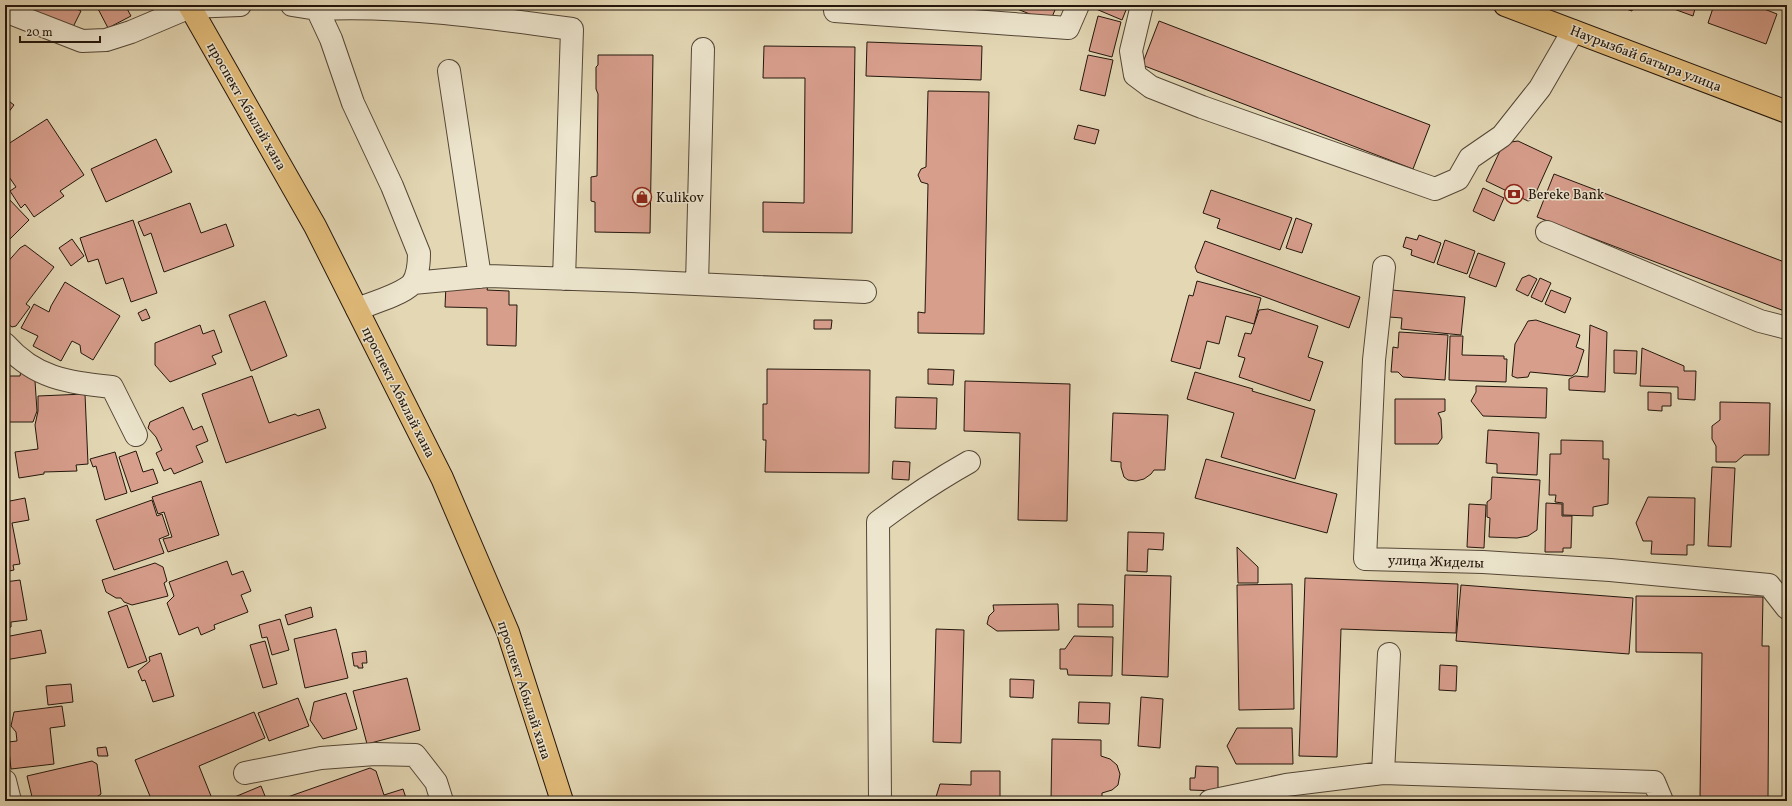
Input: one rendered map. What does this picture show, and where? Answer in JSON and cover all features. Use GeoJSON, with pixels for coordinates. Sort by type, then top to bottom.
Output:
{"type":"FeatureCollection","features":[{"type":"Feature","properties":{"kind":"main road","name":"Наурызбай батыра улица"},"geometry":{"type":"LineString","coordinates":[[1505,5],[1787,112]]}},
{"type":"Feature","properties":{"kind":"main road","name":"проспект Абылай хана"},"geometry":{"type":"LineString","coordinates":[[190,6],[315,226],[442,478],[508,632],[562,801]]}},
{"type":"Feature","properties":{"kind":"street"},"geometry":{"type":"LineString","coordinates":[[5,11],[82,41],[106,40],[131,32],[190,6],[240,5]]}},
{"type":"Feature","properties":{"kind":"street"},"geometry":{"type":"LineString","coordinates":[[292,5],[317,9],[357,7],[473,15],[572,29],[564,279]]}},
{"type":"Feature","properties":{"kind":"street"},"geometry":{"type":"LineString","coordinates":[[835,11],[1068,28],[1078,5]]}},
{"type":"Feature","properties":{"kind":"street"},"geometry":{"type":"LineString","coordinates":[[1142,5],[1131,51],[1135,75],[1151,87],[1202,107],[1435,189],[1458,179],[1470,158],[1502,136],[1540,88],[1573,31]]}},
{"type":"Feature","properties":{"kind":"street"},"geometry":{"type":"LineString","coordinates":[[317,9],[331,39],[353,103],[392,186],[419,253],[419,264],[413,283]]}},
{"type":"Feature","properties":{"kind":"street"},"geometry":{"type":"LineString","coordinates":[[697,284],[703,49]]}},
{"type":"Feature","properties":{"kind":"street"},"geometry":{"type":"LineString","coordinates":[[449,71],[480,277]]}},
{"type":"Feature","properties":{"kind":"street"},"geometry":{"type":"LineString","coordinates":[[1546,232],[1760,321],[1787,328]]}},
{"type":"Feature","properties":{"kind":"street","name":"улица Жиделы"},"geometry":{"type":"LineString","coordinates":[[1384,267],[1374,360],[1365,559],[1483,562],[1610,570],[1769,585],[1787,608]]}},
{"type":"Feature","properties":{"kind":"street"},"geometry":{"type":"LineString","coordinates":[[357,309],[404,290],[413,283],[480,277],[697,284],[865,292]]}},
{"type":"Feature","properties":{"kind":"street"},"geometry":{"type":"LineString","coordinates":[[5,344],[39,372],[67,382],[112,387],[136,435]]}},
{"type":"Feature","properties":{"kind":"street"},"geometry":{"type":"LineString","coordinates":[[880,801],[878,522],[901,504],[969,462]]}},
{"type":"Feature","properties":{"kind":"street"},"geometry":{"type":"LineString","coordinates":[[1384,774],[1389,654]]}},
{"type":"Feature","properties":{"kind":"street"},"geometry":{"type":"LineString","coordinates":[[245,773],[321,758],[375,754],[415,755],[436,782],[442,801]]}},
{"type":"Feature","properties":{"kind":"street"},"geometry":{"type":"LineString","coordinates":[[1210,801],[1286,785],[1384,774],[1654,782],[1662,801]]}},
{"type":"Feature","properties":{"kind":"street"},"geometry":{"type":"LineString","coordinates":[[5,781],[10,801]]}},
{"type":"Feature","properties":{"kind":"building"},"geometry":{"type":"Polygon","coordinates":[[[15,5],[69,5],[81,11],[70,33],[15,5]]]}},
{"type":"Feature","properties":{"kind":"building"},"geometry":{"type":"Polygon","coordinates":[[[96,5],[125,5],[131,16],[108,28],[96,5]]]}},
{"type":"Feature","properties":{"kind":"building"},"geometry":{"type":"Polygon","coordinates":[[[1007,5],[1057,5],[1050,22],[1007,5]]]}},
{"type":"Feature","properties":{"kind":"building"},"geometry":{"type":"Polygon","coordinates":[[[1098,5],[1128,5],[1122,20],[1096,9],[1098,5]]]}},
{"type":"Feature","properties":{"kind":"building"},"geometry":{"type":"Polygon","coordinates":[[[1614,5],[1634,5],[1632,11],[1614,5]]]}},
{"type":"Feature","properties":{"kind":"building"},"geometry":{"type":"Polygon","coordinates":[[[1663,5],[1696,5],[1693,16],[1663,5]]]}},
{"type":"Feature","properties":{"kind":"building"},"geometry":{"type":"Polygon","coordinates":[[[1714,5],[1754,5],[1777,14],[1766,44],[1708,23],[1714,5]]]}},
{"type":"Feature","properties":{"kind":"building"},"geometry":{"type":"Polygon","coordinates":[[[1098,16],[1121,22],[1112,57],[1089,51],[1098,16]]]}},
{"type":"Feature","properties":{"kind":"building"},"geometry":{"type":"Polygon","coordinates":[[[1159,21],[1430,125],[1413,169],[1142,65],[1159,21]]]}},
{"type":"Feature","properties":{"kind":"building"},"geometry":{"type":"Polygon","coordinates":[[[867,42],[982,46],[981,80],[866,76],[867,42]]]}},
{"type":"Feature","properties":{"kind":"building"},"geometry":{"type":"Polygon","coordinates":[[[764,46],[855,47],[852,233],[763,232],[763,202],[804,203],[805,78],[763,78],[764,46]]]}},
{"type":"Feature","properties":{"kind":"building"},"geometry":{"type":"Polygon","coordinates":[[[598,55],[653,55],[650,233],[595,232],[595,202],[591,201],[591,177],[597,176],[598,94],[596,89],[596,67],[598,65],[598,55]]]}},
{"type":"Feature","properties":{"kind":"building"},"geometry":{"type":"Polygon","coordinates":[[[1088,55],[1113,60],[1105,96],[1080,90],[1088,55]]]}},
{"type":"Feature","properties":{"kind":"building"},"geometry":{"type":"Polygon","coordinates":[[[928,91],[989,92],[984,334],[918,333],[918,312],[925,313],[928,184],[921,182],[918,175],[921,169],[926,167],[928,91]]]}},
{"type":"Feature","properties":{"kind":"building"},"geometry":{"type":"Polygon","coordinates":[[[5,98],[14,105],[5,117],[5,98]]]}},
{"type":"Feature","properties":{"kind":"building"},"geometry":{"type":"Polygon","coordinates":[[[47,119],[84,175],[60,191],[64,196],[34,217],[25,204],[21,208],[10,191],[16,187],[5,171],[5,146],[47,119]]]}},
{"type":"Feature","properties":{"kind":"building"},"geometry":{"type":"Polygon","coordinates":[[[1078,125],[1099,130],[1095,144],[1074,139],[1078,125]]]}},
{"type":"Feature","properties":{"kind":"building"},"geometry":{"type":"Polygon","coordinates":[[[156,139],[172,172],[106,202],[91,169],[156,139]]]}},
{"type":"Feature","properties":{"kind":"building"},"geometry":{"type":"Polygon","coordinates":[[[1505,140],[1511,142],[1518,141],[1552,157],[1533,199],[1528,201],[1486,181],[1505,140]]]}},
{"type":"Feature","properties":{"kind":"building"},"geometry":{"type":"Polygon","coordinates":[[[1554,174],[1787,263],[1787,312],[1537,217],[1554,174]]]}},
{"type":"Feature","properties":{"kind":"building"},"geometry":{"type":"Polygon","coordinates":[[[1483,188],[1504,198],[1494,221],[1473,211],[1483,188]]]}},
{"type":"Feature","properties":{"kind":"building"},"geometry":{"type":"Polygon","coordinates":[[[1211,190],[1292,218],[1280,250],[1217,228],[1220,219],[1203,213],[1211,190]]]}},
{"type":"Feature","properties":{"kind":"building"},"geometry":{"type":"Polygon","coordinates":[[[7,197],[29,220],[5,244],[5,199],[7,197]]]}},
{"type":"Feature","properties":{"kind":"building"},"geometry":{"type":"Polygon","coordinates":[[[190,203],[201,233],[226,224],[234,246],[164,272],[151,233],[144,236],[138,222],[190,203]]]}},
{"type":"Feature","properties":{"kind":"building"},"geometry":{"type":"Polygon","coordinates":[[[1296,218],[1312,224],[1302,253],[1286,248],[1296,218]]]}},
{"type":"Feature","properties":{"kind":"building"},"geometry":{"type":"Polygon","coordinates":[[[133,220],[157,293],[131,302],[123,278],[106,284],[98,259],[88,262],[80,238],[133,220]]]}},
{"type":"Feature","properties":{"kind":"building"},"geometry":{"type":"Polygon","coordinates":[[[1419,235],[1441,243],[1434,263],[1411,255],[1412,250],[1403,247],[1406,237],[1417,240],[1419,235]]]}},
{"type":"Feature","properties":{"kind":"building"},"geometry":{"type":"Polygon","coordinates":[[[72,239],[84,256],[71,266],[59,248],[72,239]]]}},
{"type":"Feature","properties":{"kind":"building"},"geometry":{"type":"Polygon","coordinates":[[[1445,240],[1475,251],[1467,274],[1437,264],[1445,240]]]}},
{"type":"Feature","properties":{"kind":"building"},"geometry":{"type":"Polygon","coordinates":[[[1205,241],[1360,297],[1349,328],[1197,272],[1195,267],[1205,241]]]}},
{"type":"Feature","properties":{"kind":"building"},"geometry":{"type":"Polygon","coordinates":[[[25,245],[54,267],[26,304],[30,307],[16,326],[12,327],[5,322],[5,265],[20,248],[25,245]]]}},
{"type":"Feature","properties":{"kind":"building"},"geometry":{"type":"Polygon","coordinates":[[[1478,253],[1505,263],[1496,287],[1469,277],[1478,253]]]}},
{"type":"Feature","properties":{"kind":"building"},"geometry":{"type":"Polygon","coordinates":[[[1529,275],[1537,279],[1528,296],[1516,290],[1522,278],[1529,275]]]}},
{"type":"Feature","properties":{"kind":"building"},"geometry":{"type":"Polygon","coordinates":[[[1540,278],[1551,283],[1542,302],[1531,297],[1540,278]]]}},
{"type":"Feature","properties":{"kind":"building"},"geometry":{"type":"Polygon","coordinates":[[[1197,281],[1261,298],[1254,324],[1226,316],[1219,344],[1207,341],[1200,369],[1171,361],[1189,295],[1193,296],[1197,281]]]}},
{"type":"Feature","properties":{"kind":"building"},"geometry":{"type":"Polygon","coordinates":[[[65,282],[120,316],[93,360],[81,353],[80,345],[72,341],[61,361],[33,346],[38,336],[21,328],[34,304],[49,312],[65,282]]]}},
{"type":"Feature","properties":{"kind":"building"},"geometry":{"type":"Polygon","coordinates":[[[446,285],[488,286],[487,290],[509,291],[509,305],[517,305],[516,346],[487,345],[487,308],[445,307],[446,285]]]}},
{"type":"Feature","properties":{"kind":"building"},"geometry":{"type":"Polygon","coordinates":[[[1392,290],[1465,297],[1461,335],[1401,329],[1402,318],[1389,317],[1392,290]]]}},
{"type":"Feature","properties":{"kind":"building"},"geometry":{"type":"Polygon","coordinates":[[[1551,290],[1571,298],[1565,313],[1545,304],[1551,290]]]}},
{"type":"Feature","properties":{"kind":"building"},"geometry":{"type":"Polygon","coordinates":[[[265,301],[287,356],[251,371],[229,315],[265,301]]]}},
{"type":"Feature","properties":{"kind":"building"},"geometry":{"type":"Polygon","coordinates":[[[146,309],[150,318],[142,321],[138,313],[146,309]]]}},
{"type":"Feature","properties":{"kind":"building"},"geometry":{"type":"Polygon","coordinates":[[[1268,309],[1318,326],[1308,357],[1323,362],[1310,401],[1239,377],[1245,358],[1238,356],[1245,333],[1251,334],[1259,310],[1268,309]]]}},
{"type":"Feature","properties":{"kind":"building"},"geometry":{"type":"Polygon","coordinates":[[[814,320],[832,320],[831,329],[814,329],[814,320]]]}},
{"type":"Feature","properties":{"kind":"building"},"geometry":{"type":"Polygon","coordinates":[[[1536,320],[1580,335],[1576,347],[1584,350],[1577,372],[1572,376],[1530,372],[1528,377],[1517,378],[1512,376],[1515,344],[1528,321],[1536,320]]]}},
{"type":"Feature","properties":{"kind":"building"},"geometry":{"type":"Polygon","coordinates":[[[200,325],[203,334],[214,330],[222,352],[212,356],[216,364],[170,382],[155,365],[155,343],[200,325]]]}},
{"type":"Feature","properties":{"kind":"building"},"geometry":{"type":"Polygon","coordinates":[[[1590,325],[1607,332],[1605,392],[1569,390],[1569,379],[1575,376],[1588,377],[1590,325]]]}},
{"type":"Feature","properties":{"kind":"building"},"geometry":{"type":"Polygon","coordinates":[[[1399,332],[1448,335],[1445,380],[1403,377],[1398,372],[1391,372],[1393,347],[1398,348],[1399,332]]]}},
{"type":"Feature","properties":{"kind":"building"},"geometry":{"type":"Polygon","coordinates":[[[1450,336],[1463,336],[1462,355],[1504,356],[1504,359],[1507,359],[1506,382],[1449,380],[1450,336]]]}},
{"type":"Feature","properties":{"kind":"building"},"geometry":{"type":"Polygon","coordinates":[[[1642,348],[1684,366],[1684,371],[1696,371],[1695,400],[1678,399],[1678,387],[1640,386],[1642,348]]]}},
{"type":"Feature","properties":{"kind":"building"},"geometry":{"type":"Polygon","coordinates":[[[1614,350],[1637,351],[1636,374],[1614,373],[1614,350]]]}},
{"type":"Feature","properties":{"kind":"building"},"geometry":{"type":"Polygon","coordinates":[[[5,369],[6,376],[20,376],[21,370],[35,381],[37,411],[33,422],[5,422],[5,369]]]}},
{"type":"Feature","properties":{"kind":"building"},"geometry":{"type":"Polygon","coordinates":[[[767,369],[870,370],[869,473],[765,472],[766,440],[763,440],[763,404],[767,404],[767,369]]]}},
{"type":"Feature","properties":{"kind":"building"},"geometry":{"type":"Polygon","coordinates":[[[928,369],[954,370],[953,385],[928,384],[928,369]]]}},
{"type":"Feature","properties":{"kind":"building"},"geometry":{"type":"Polygon","coordinates":[[[1195,372],[1253,389],[1252,391],[1315,410],[1295,479],[1221,457],[1234,413],[1187,399],[1195,372]]]}},
{"type":"Feature","properties":{"kind":"building"},"geometry":{"type":"Polygon","coordinates":[[[252,376],[269,423],[295,414],[298,416],[319,409],[326,428],[226,463],[202,394],[252,376]]]}},
{"type":"Feature","properties":{"kind":"building"},"geometry":{"type":"Polygon","coordinates":[[[965,381],[1070,384],[1067,521],[1018,520],[1020,433],[964,431],[965,381]]]}},
{"type":"Feature","properties":{"kind":"building"},"geometry":{"type":"Polygon","coordinates":[[[1476,386],[1547,388],[1546,418],[1483,416],[1471,401],[1476,392],[1476,386]]]}},
{"type":"Feature","properties":{"kind":"building"},"geometry":{"type":"Polygon","coordinates":[[[1648,392],[1671,393],[1671,406],[1662,406],[1662,411],[1648,410],[1648,392]]]}},
{"type":"Feature","properties":{"kind":"building"},"geometry":{"type":"Polygon","coordinates":[[[85,394],[88,464],[76,465],[77,471],[44,472],[44,474],[19,478],[15,452],[38,449],[35,425],[38,411],[38,396],[85,394]]]}},
{"type":"Feature","properties":{"kind":"building"},"geometry":{"type":"Polygon","coordinates":[[[896,397],[937,398],[936,429],[895,428],[896,397]]]}},
{"type":"Feature","properties":{"kind":"building"},"geometry":{"type":"Polygon","coordinates":[[[1395,399],[1445,399],[1445,411],[1438,413],[1441,419],[1442,438],[1438,444],[1395,444],[1395,399]]]}},
{"type":"Feature","properties":{"kind":"building"},"geometry":{"type":"Polygon","coordinates":[[[1720,402],[1770,403],[1769,455],[1744,455],[1736,462],[1716,462],[1716,446],[1712,439],[1712,426],[1720,420],[1720,402]]]}},
{"type":"Feature","properties":{"kind":"building"},"geometry":{"type":"Polygon","coordinates":[[[183,407],[193,430],[202,426],[208,441],[196,446],[203,462],[174,474],[171,468],[164,471],[156,453],[162,450],[156,437],[148,428],[150,422],[183,407]]]}},
{"type":"Feature","properties":{"kind":"building"},"geometry":{"type":"Polygon","coordinates":[[[1113,413],[1168,415],[1165,470],[1154,470],[1144,479],[1136,481],[1128,480],[1124,477],[1121,462],[1111,461],[1113,413]]]}},
{"type":"Feature","properties":{"kind":"building"},"geometry":{"type":"Polygon","coordinates":[[[1488,430],[1539,433],[1537,475],[1497,473],[1497,464],[1486,463],[1488,430]]]}},
{"type":"Feature","properties":{"kind":"building"},"geometry":{"type":"Polygon","coordinates":[[[1561,440],[1603,441],[1603,459],[1609,459],[1608,504],[1593,507],[1593,516],[1563,515],[1563,503],[1555,502],[1556,495],[1549,495],[1550,454],[1561,454],[1561,440]]]}},
{"type":"Feature","properties":{"kind":"building"},"geometry":{"type":"Polygon","coordinates":[[[136,451],[143,472],[153,469],[158,483],[131,492],[119,457],[136,451]]]}},
{"type":"Feature","properties":{"kind":"building"},"geometry":{"type":"Polygon","coordinates":[[[115,452],[127,493],[105,500],[96,466],[93,467],[90,459],[115,452]]]}},
{"type":"Feature","properties":{"kind":"building"},"geometry":{"type":"Polygon","coordinates":[[[1206,459],[1337,494],[1327,533],[1195,498],[1206,459]]]}},
{"type":"Feature","properties":{"kind":"building"},"geometry":{"type":"Polygon","coordinates":[[[893,461],[910,462],[909,480],[892,479],[893,461]]]}},
{"type":"Feature","properties":{"kind":"building"},"geometry":{"type":"Polygon","coordinates":[[[1712,467],[1735,468],[1731,547],[1708,546],[1712,467]]]}},
{"type":"Feature","properties":{"kind":"building"},"geometry":{"type":"Polygon","coordinates":[[[1492,477],[1540,480],[1537,530],[1528,536],[1517,538],[1489,537],[1490,518],[1487,517],[1487,502],[1491,499],[1492,477]]]}},
{"type":"Feature","properties":{"kind":"building"},"geometry":{"type":"Polygon","coordinates":[[[201,481],[219,535],[168,552],[163,539],[172,537],[164,512],[158,514],[152,497],[201,481]]]}},
{"type":"Feature","properties":{"kind":"building"},"geometry":{"type":"Polygon","coordinates":[[[1648,497],[1695,498],[1694,545],[1687,545],[1687,555],[1651,554],[1652,541],[1643,541],[1636,523],[1648,497]]]}},
{"type":"Feature","properties":{"kind":"building"},"geometry":{"type":"Polygon","coordinates":[[[25,498],[29,520],[12,523],[20,564],[13,565],[14,570],[5,572],[5,502],[25,498]]]}},
{"type":"Feature","properties":{"kind":"building"},"geometry":{"type":"Polygon","coordinates":[[[152,500],[157,516],[162,514],[169,535],[159,539],[164,553],[114,570],[96,520],[152,500]]]}},
{"type":"Feature","properties":{"kind":"building"},"geometry":{"type":"Polygon","coordinates":[[[1546,503],[1562,504],[1562,516],[1572,516],[1571,548],[1563,548],[1563,552],[1545,552],[1546,503]]]}},
{"type":"Feature","properties":{"kind":"building"},"geometry":{"type":"Polygon","coordinates":[[[1469,504],[1486,505],[1484,548],[1467,547],[1469,504]]]}},
{"type":"Feature","properties":{"kind":"building"},"geometry":{"type":"Polygon","coordinates":[[[1128,532],[1164,533],[1163,550],[1148,549],[1147,572],[1127,571],[1128,532]]]}},
{"type":"Feature","properties":{"kind":"building"},"geometry":{"type":"Polygon","coordinates":[[[1237,547],[1258,567],[1258,583],[1238,583],[1237,547]]]}},
{"type":"Feature","properties":{"kind":"building"},"geometry":{"type":"Polygon","coordinates":[[[227,561],[232,575],[243,571],[251,591],[241,595],[248,612],[214,625],[215,629],[201,635],[198,627],[179,635],[167,603],[174,596],[169,582],[227,561]]]}},
{"type":"Feature","properties":{"kind":"building"},"geometry":{"type":"Polygon","coordinates":[[[155,563],[163,567],[167,581],[164,583],[168,596],[132,605],[124,602],[121,598],[116,598],[106,592],[102,580],[155,563]]]}},
{"type":"Feature","properties":{"kind":"building"},"geometry":{"type":"Polygon","coordinates":[[[1125,575],[1171,576],[1168,677],[1122,675],[1125,575]]]}},
{"type":"Feature","properties":{"kind":"building"},"geometry":{"type":"Polygon","coordinates":[[[1305,578],[1458,584],[1456,633],[1341,629],[1337,757],[1299,756],[1305,578]]]}},
{"type":"Feature","properties":{"kind":"building"},"geometry":{"type":"Polygon","coordinates":[[[20,580],[27,620],[11,622],[11,627],[5,628],[5,582],[20,580]]]}},
{"type":"Feature","properties":{"kind":"building"},"geometry":{"type":"Polygon","coordinates":[[[1292,584],[1294,709],[1239,710],[1237,585],[1292,584]]]}},
{"type":"Feature","properties":{"kind":"building"},"geometry":{"type":"Polygon","coordinates":[[[1461,585],[1633,598],[1629,654],[1456,641],[1461,585]]]}},
{"type":"Feature","properties":{"kind":"building"},"geometry":{"type":"Polygon","coordinates":[[[1636,596],[1763,597],[1762,646],[1769,646],[1768,798],[1700,797],[1702,653],[1636,652],[1636,596]]]}},
{"type":"Feature","properties":{"kind":"building"},"geometry":{"type":"Polygon","coordinates":[[[1058,604],[1059,630],[997,631],[987,624],[989,616],[994,611],[993,605],[1058,604]]]}},
{"type":"Feature","properties":{"kind":"building"},"geometry":{"type":"Polygon","coordinates":[[[1078,604],[1113,605],[1113,627],[1078,627],[1078,604]]]}},
{"type":"Feature","properties":{"kind":"building"},"geometry":{"type":"Polygon","coordinates":[[[127,605],[147,661],[128,668],[108,612],[127,605]]]}},
{"type":"Feature","properties":{"kind":"building"},"geometry":{"type":"Polygon","coordinates":[[[311,607],[313,617],[288,625],[285,615],[311,607]]]}},
{"type":"Feature","properties":{"kind":"building"},"geometry":{"type":"Polygon","coordinates":[[[280,619],[289,650],[272,655],[267,637],[262,638],[259,625],[280,619]]]}},
{"type":"Feature","properties":{"kind":"building"},"geometry":{"type":"Polygon","coordinates":[[[336,629],[348,678],[305,688],[294,639],[336,629]]]}},
{"type":"Feature","properties":{"kind":"building"},"geometry":{"type":"Polygon","coordinates":[[[936,629],[964,630],[961,743],[933,742],[936,629]]]}},
{"type":"Feature","properties":{"kind":"building"},"geometry":{"type":"Polygon","coordinates":[[[41,630],[46,653],[5,660],[5,637],[41,630]]]}},
{"type":"Feature","properties":{"kind":"building"},"geometry":{"type":"Polygon","coordinates":[[[1074,636],[1113,637],[1112,676],[1068,675],[1067,669],[1060,669],[1060,649],[1065,649],[1074,636]]]}},
{"type":"Feature","properties":{"kind":"building"},"geometry":{"type":"Polygon","coordinates":[[[265,641],[277,684],[263,688],[250,645],[265,641]]]}},
{"type":"Feature","properties":{"kind":"building"},"geometry":{"type":"Polygon","coordinates":[[[366,651],[367,663],[362,663],[363,668],[354,666],[352,653],[366,651]]]}},
{"type":"Feature","properties":{"kind":"building"},"geometry":{"type":"Polygon","coordinates":[[[161,653],[174,696],[153,702],[145,680],[142,681],[138,671],[150,661],[149,657],[161,653]]]}},
{"type":"Feature","properties":{"kind":"building"},"geometry":{"type":"Polygon","coordinates":[[[5,663],[8,685],[5,686],[5,663]]]}},
{"type":"Feature","properties":{"kind":"building"},"geometry":{"type":"Polygon","coordinates":[[[1440,665],[1457,666],[1456,691],[1439,690],[1440,665]]]}},
{"type":"Feature","properties":{"kind":"building"},"geometry":{"type":"Polygon","coordinates":[[[407,678],[420,730],[367,744],[353,691],[407,678]]]}},
{"type":"Feature","properties":{"kind":"building"},"geometry":{"type":"Polygon","coordinates":[[[1010,679],[1034,680],[1033,698],[1010,697],[1010,679]]]}},
{"type":"Feature","properties":{"kind":"building"},"geometry":{"type":"Polygon","coordinates":[[[71,684],[73,702],[48,705],[46,686],[71,684]]]}},
{"type":"Feature","properties":{"kind":"building"},"geometry":{"type":"Polygon","coordinates":[[[346,693],[357,729],[323,739],[310,720],[314,702],[346,693]]]}},
{"type":"Feature","properties":{"kind":"building"},"geometry":{"type":"Polygon","coordinates":[[[1141,697],[1163,699],[1160,748],[1138,746],[1141,697]]]}},
{"type":"Feature","properties":{"kind":"building"},"geometry":{"type":"Polygon","coordinates":[[[298,698],[309,726],[269,741],[258,713],[298,698]]]}},
{"type":"Feature","properties":{"kind":"building"},"geometry":{"type":"Polygon","coordinates":[[[1079,702],[1110,703],[1109,724],[1078,723],[1079,702]]]}},
{"type":"Feature","properties":{"kind":"building"},"geometry":{"type":"Polygon","coordinates":[[[62,706],[65,726],[50,728],[54,764],[11,769],[8,742],[17,741],[16,732],[11,726],[14,712],[62,706]]]}},
{"type":"Feature","properties":{"kind":"building"},"geometry":{"type":"Polygon","coordinates":[[[254,712],[265,738],[199,766],[213,801],[152,801],[135,760],[254,712]]]}},
{"type":"Feature","properties":{"kind":"building"},"geometry":{"type":"Polygon","coordinates":[[[1237,728],[1292,728],[1293,764],[1236,764],[1227,746],[1237,728]]]}},
{"type":"Feature","properties":{"kind":"building"},"geometry":{"type":"Polygon","coordinates":[[[1052,739],[1101,740],[1101,756],[1110,759],[1117,765],[1120,774],[1118,785],[1112,790],[1102,793],[1102,801],[1051,801],[1052,739]]]}},
{"type":"Feature","properties":{"kind":"building"},"geometry":{"type":"Polygon","coordinates":[[[106,747],[108,756],[98,756],[97,748],[106,747]]]}},
{"type":"Feature","properties":{"kind":"building"},"geometry":{"type":"Polygon","coordinates":[[[92,761],[97,764],[101,794],[91,801],[33,801],[27,776],[92,761]]]}},
{"type":"Feature","properties":{"kind":"building"},"geometry":{"type":"Polygon","coordinates":[[[1196,766],[1218,767],[1218,791],[1190,790],[1190,778],[1195,778],[1196,766]]]}},
{"type":"Feature","properties":{"kind":"building"},"geometry":{"type":"Polygon","coordinates":[[[370,768],[376,771],[384,795],[403,789],[407,801],[282,801],[282,799],[370,768]]]}},
{"type":"Feature","properties":{"kind":"building"},"geometry":{"type":"Polygon","coordinates":[[[971,771],[1000,771],[1000,801],[937,801],[936,797],[940,784],[971,785],[971,771]]]}},
{"type":"Feature","properties":{"kind":"building"},"geometry":{"type":"Polygon","coordinates":[[[261,786],[267,801],[225,801],[261,786]]]}},
{"type":"Feature","properties":{"kind":"place","name":"Bereke Bank"},"geometry":{"type":"Point","coordinates":[1514,194]}},
{"type":"Feature","properties":{"kind":"place","name":"Kulikov"},"geometry":{"type":"Point","coordinates":[642,197]}}]}
